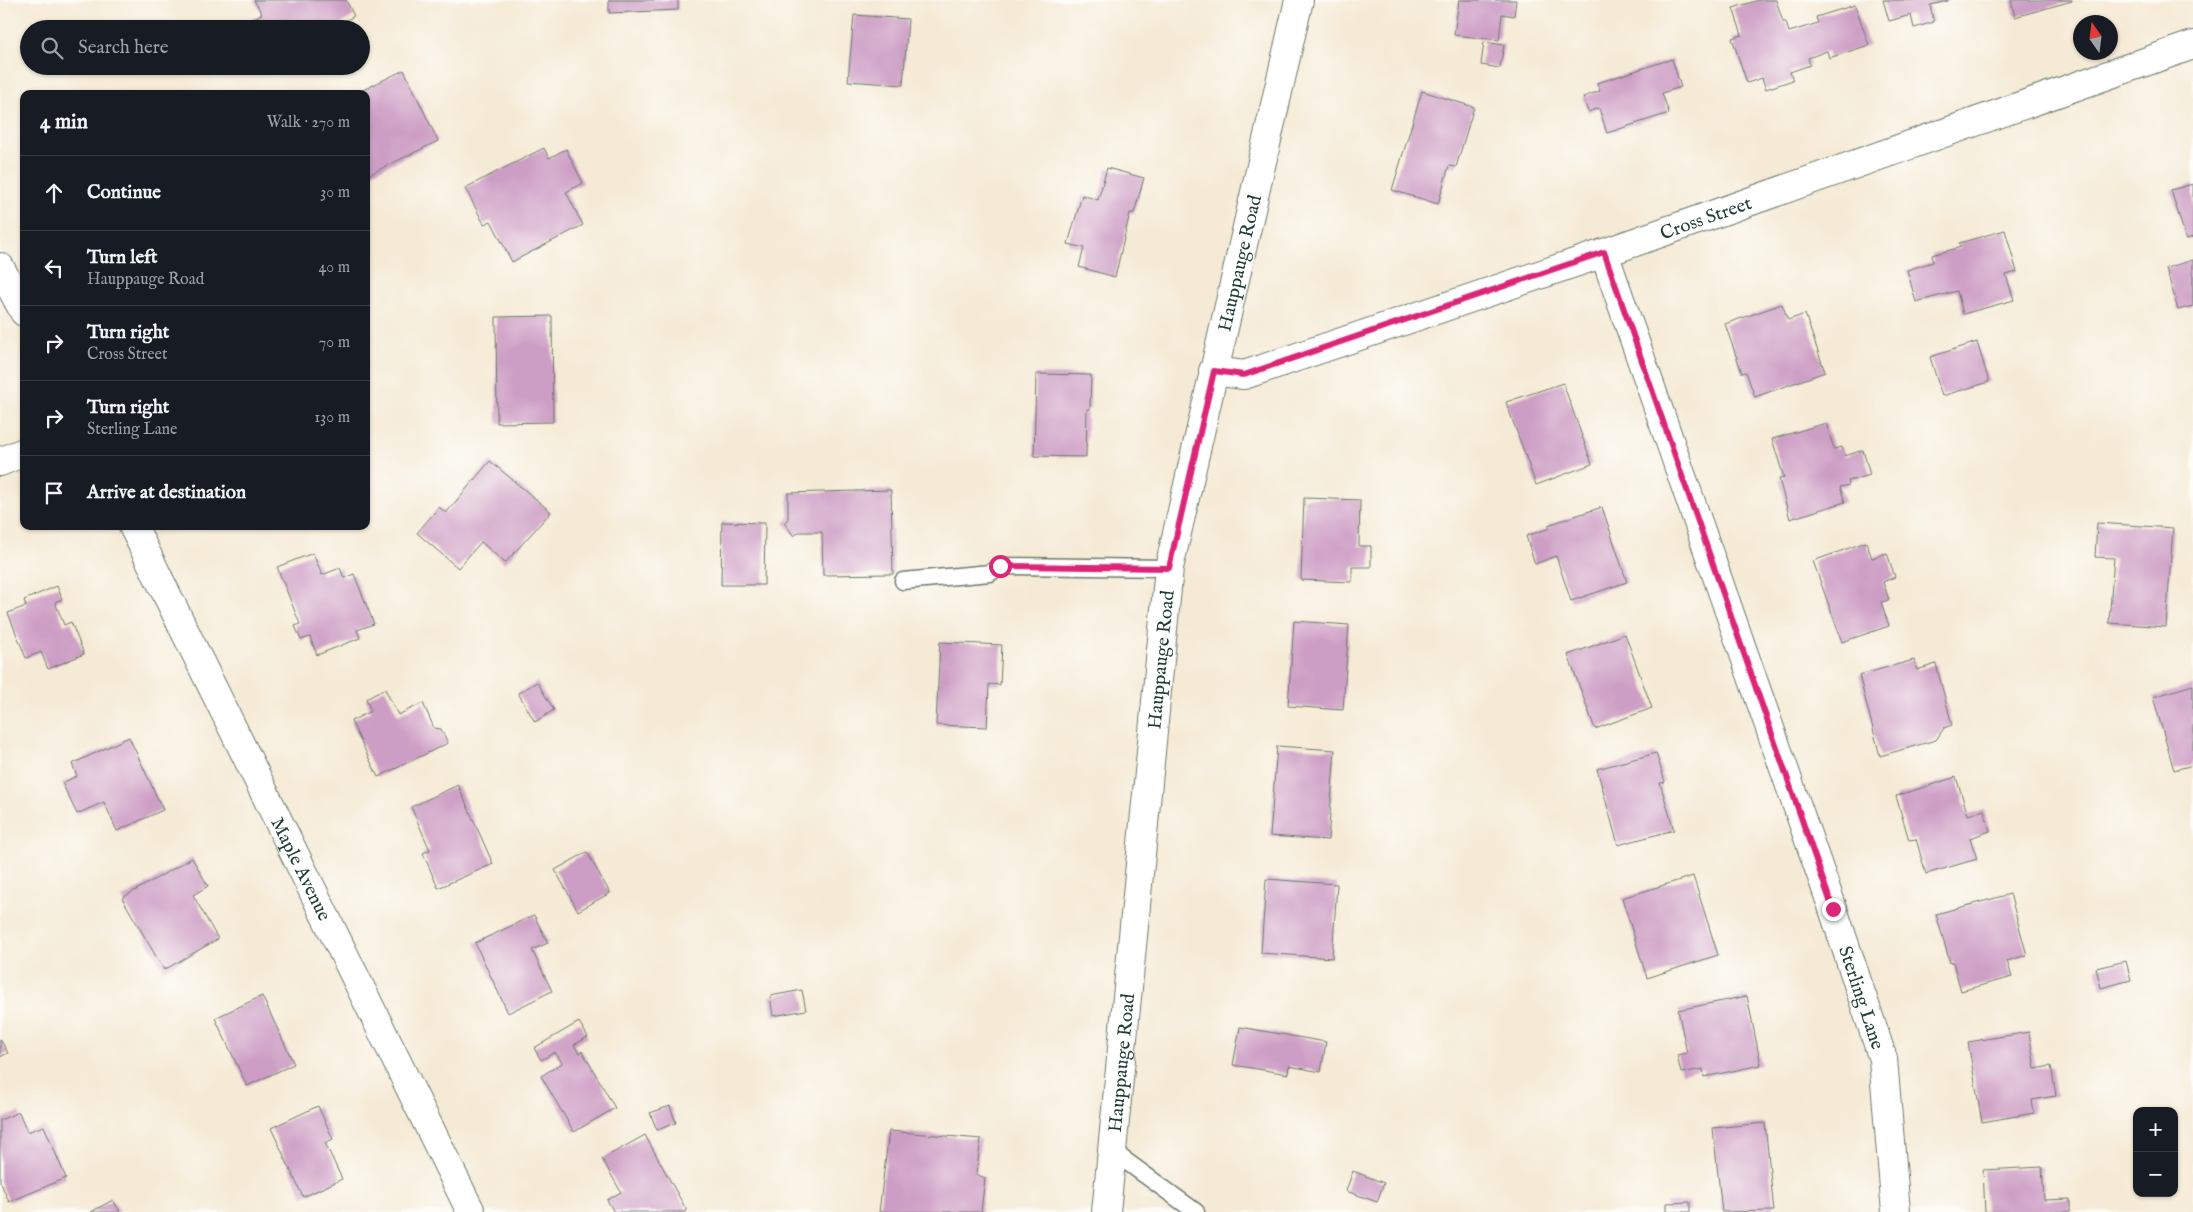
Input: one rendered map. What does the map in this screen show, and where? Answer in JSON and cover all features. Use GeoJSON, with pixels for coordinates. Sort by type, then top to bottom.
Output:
{"type":"FeatureCollection","features":[{"type":"Feature","properties":{"kind":"street","name":"Hauppauge Road"},"geometry":{"type":"LineString","coordinates":[[1106,1212],[1169,568],[1299,0]]}},
{"type":"Feature","properties":{"kind":"street","name":"Cross Street"},"geometry":{"type":"LineString","coordinates":[[1214,371],[1244,375],[1604,252],[2193,45]]}},
{"type":"Feature","properties":{"kind":"street","name":"Sterling Lane"},"geometry":{"type":"LineString","coordinates":[[1604,252],[1833,909],[1883,1060],[1896,1212]]}},
{"type":"Feature","properties":{"kind":"street"},"geometry":{"type":"LineString","coordinates":[[0,266],[20,304]]}},
{"type":"Feature","properties":{"kind":"street"},"geometry":{"type":"LineString","coordinates":[[0,462],[20,454]]}},
{"type":"Feature","properties":{"kind":"street","name":"Maple Avenue"},"geometry":{"type":"LineString","coordinates":[[135,530],[471,1212]]}},
{"type":"Feature","properties":{"kind":"lane"},"geometry":{"type":"LineString","coordinates":[[903,581],[990,573],[1000,566],[1169,568]]}},
{"type":"Feature","properties":{"kind":"lane"},"geometry":{"type":"LineString","coordinates":[[1112,1151],[1196,1212]]}},
{"type":"Feature","properties":{"kind":"building"},"geometry":{"type":"Polygon","coordinates":[[[254,0],[346,0],[354,16],[347,20],[251,20],[262,14],[254,0]]]}},
{"type":"Feature","properties":{"kind":"building"},"geometry":{"type":"Polygon","coordinates":[[[609,0],[678,0],[678,10],[609,13],[609,0]]]}},
{"type":"Feature","properties":{"kind":"building"},"geometry":{"type":"Polygon","coordinates":[[[1459,0],[1516,0],[1514,16],[1502,14],[1499,40],[1454,35],[1459,0]]]}},
{"type":"Feature","properties":{"kind":"building"},"geometry":{"type":"Polygon","coordinates":[[[1759,0],[1776,0],[1783,22],[1786,22],[1789,32],[1818,23],[1816,17],[1855,5],[1869,45],[1829,58],[1827,51],[1808,58],[1810,65],[1790,72],[1793,80],[1766,89],[1762,78],[1747,83],[1732,38],[1742,35],[1733,8],[1759,0]]]}},
{"type":"Feature","properties":{"kind":"building"},"geometry":{"type":"Polygon","coordinates":[[[1883,0],[1948,1],[1930,5],[1934,22],[1914,28],[1911,15],[1889,21],[1883,0]]]}},
{"type":"Feature","properties":{"kind":"building"},"geometry":{"type":"Polygon","coordinates":[[[2011,0],[2072,0],[2072,1],[2015,17],[2011,0]]]}},
{"type":"Feature","properties":{"kind":"building"},"geometry":{"type":"Polygon","coordinates":[[[854,15],[908,19],[903,85],[848,81],[854,15]]]}},
{"type":"Feature","properties":{"kind":"building"},"geometry":{"type":"Polygon","coordinates":[[[1484,42],[1504,45],[1500,68],[1481,65],[1484,42]]]}},
{"type":"Feature","properties":{"kind":"building"},"geometry":{"type":"Polygon","coordinates":[[[1672,59],[1681,87],[1662,93],[1669,113],[1607,133],[1599,108],[1588,112],[1583,97],[1600,91],[1597,83],[1672,59]]]}},
{"type":"Feature","properties":{"kind":"building"},"geometry":{"type":"Polygon","coordinates":[[[404,70],[438,141],[370,174],[370,90],[363,90],[404,70]]]}},
{"type":"Feature","properties":{"kind":"building"},"geometry":{"type":"Polygon","coordinates":[[[1422,91],[1474,107],[1456,167],[1449,166],[1438,204],[1392,190],[1422,91]]]}},
{"type":"Feature","properties":{"kind":"building"},"geometry":{"type":"Polygon","coordinates":[[[544,148],[549,158],[566,149],[583,183],[566,192],[583,225],[512,262],[491,221],[484,224],[465,188],[544,148]]]}},
{"type":"Feature","properties":{"kind":"building"},"geometry":{"type":"Polygon","coordinates":[[[1107,168],[1144,178],[1134,213],[1130,213],[1115,277],[1079,267],[1084,248],[1068,244],[1082,195],[1098,200],[1107,168]]]}},
{"type":"Feature","properties":{"kind":"building"},"geometry":{"type":"Polygon","coordinates":[[[2193,184],[2193,237],[2186,239],[2171,190],[2193,184]]]}},
{"type":"Feature","properties":{"kind":"building"},"geometry":{"type":"Polygon","coordinates":[[[2005,230],[2017,272],[2006,275],[2014,300],[1963,314],[1957,291],[1916,302],[1907,270],[1933,262],[1932,255],[1961,247],[1959,243],[2005,230]]]}},
{"type":"Feature","properties":{"kind":"building"},"geometry":{"type":"Polygon","coordinates":[[[2193,260],[2193,306],[2178,310],[2166,268],[2193,260]]]}},
{"type":"Feature","properties":{"kind":"building"},"geometry":{"type":"Polygon","coordinates":[[[1782,304],[1788,320],[1805,314],[1825,372],[1755,397],[1746,372],[1742,373],[1725,324],[1782,304]]]}},
{"type":"Feature","properties":{"kind":"building"},"geometry":{"type":"Polygon","coordinates":[[[552,316],[553,422],[497,423],[496,317],[552,316]]]}},
{"type":"Feature","properties":{"kind":"building"},"geometry":{"type":"Polygon","coordinates":[[[1977,342],[1989,382],[1942,396],[1930,357],[1977,342]]]}},
{"type":"Feature","properties":{"kind":"building"},"geometry":{"type":"Polygon","coordinates":[[[1036,374],[1091,375],[1090,409],[1087,409],[1086,457],[1034,456],[1036,374]]]}},
{"type":"Feature","properties":{"kind":"building"},"geometry":{"type":"Polygon","coordinates":[[[1563,383],[1592,464],[1536,485],[1506,402],[1563,383]]]}},
{"type":"Feature","properties":{"kind":"building"},"geometry":{"type":"Polygon","coordinates":[[[1826,423],[1834,449],[1842,447],[1845,456],[1863,450],[1870,475],[1848,481],[1849,485],[1840,487],[1845,502],[1790,519],[1779,479],[1784,478],[1772,439],[1826,423]]]}},
{"type":"Feature","properties":{"kind":"building"},"geometry":{"type":"Polygon","coordinates":[[[490,461],[551,512],[505,563],[481,542],[458,568],[417,533],[439,507],[446,513],[490,461]]]}},
{"type":"Feature","properties":{"kind":"building"},"geometry":{"type":"Polygon","coordinates":[[[891,490],[893,574],[823,575],[822,532],[799,532],[794,536],[784,523],[788,519],[788,493],[891,490]]]}},
{"type":"Feature","properties":{"kind":"building"},"geometry":{"type":"Polygon","coordinates":[[[1304,498],[1360,500],[1359,546],[1371,546],[1371,567],[1352,567],[1352,582],[1301,580],[1304,498]]]}},
{"type":"Feature","properties":{"kind":"building"},"geometry":{"type":"Polygon","coordinates":[[[1602,507],[1627,582],[1571,601],[1556,556],[1535,564],[1526,536],[1550,528],[1548,525],[1602,507]]]}},
{"type":"Feature","properties":{"kind":"building"},"geometry":{"type":"Polygon","coordinates":[[[722,522],[765,523],[764,585],[721,585],[722,522]]]}},
{"type":"Feature","properties":{"kind":"building"},"geometry":{"type":"Polygon","coordinates":[[[2097,523],[2173,528],[2166,627],[2109,623],[2114,558],[2095,557],[2097,523]]]}},
{"type":"Feature","properties":{"kind":"building"},"geometry":{"type":"Polygon","coordinates":[[[1866,542],[1872,558],[1887,553],[1895,577],[1883,582],[1889,600],[1881,602],[1889,626],[1842,642],[1813,561],[1866,542]]]}},
{"type":"Feature","properties":{"kind":"building"},"geometry":{"type":"Polygon","coordinates":[[[313,553],[322,575],[340,568],[344,578],[354,574],[374,624],[357,630],[360,638],[317,655],[310,637],[301,640],[295,626],[300,624],[277,567],[313,553]]]}},
{"type":"Feature","properties":{"kind":"building"},"geometry":{"type":"Polygon","coordinates":[[[57,586],[62,599],[55,602],[64,625],[71,622],[84,654],[48,669],[41,652],[26,658],[8,613],[26,606],[24,600],[57,586]]]}},
{"type":"Feature","properties":{"kind":"building"},"geometry":{"type":"Polygon","coordinates":[[[1294,621],[1349,625],[1343,710],[1288,706],[1294,621]]]}},
{"type":"Feature","properties":{"kind":"building"},"geometry":{"type":"Polygon","coordinates":[[[1625,634],[1652,708],[1595,729],[1568,655],[1625,634]]]}},
{"type":"Feature","properties":{"kind":"building"},"geometry":{"type":"Polygon","coordinates":[[[940,642],[1002,645],[1000,685],[989,684],[987,727],[936,725],[940,642]]]}},
{"type":"Feature","properties":{"kind":"building"},"geometry":{"type":"Polygon","coordinates":[[[1914,660],[1917,670],[1936,664],[1952,725],[1944,728],[1936,740],[1880,756],[1859,675],[1914,660]]]}},
{"type":"Feature","properties":{"kind":"building"},"geometry":{"type":"Polygon","coordinates":[[[537,682],[554,710],[535,722],[518,693],[537,682]]]}},
{"type":"Feature","properties":{"kind":"building"},"geometry":{"type":"Polygon","coordinates":[[[2193,685],[2193,765],[2174,770],[2153,697],[2193,685]]]}},
{"type":"Feature","properties":{"kind":"building"},"geometry":{"type":"Polygon","coordinates":[[[385,689],[398,715],[423,703],[434,728],[441,729],[448,743],[378,777],[351,721],[371,711],[366,699],[385,689]]]}},
{"type":"Feature","properties":{"kind":"building"},"geometry":{"type":"Polygon","coordinates":[[[129,737],[163,810],[117,831],[104,802],[77,814],[62,783],[77,776],[72,764],[129,737]]]}},
{"type":"Feature","properties":{"kind":"building"},"geometry":{"type":"Polygon","coordinates":[[[1277,746],[1335,750],[1328,840],[1270,836],[1277,746]]]}},
{"type":"Feature","properties":{"kind":"building"},"geometry":{"type":"Polygon","coordinates":[[[1656,753],[1665,782],[1660,783],[1674,830],[1618,845],[1597,769],[1656,753]]]}},
{"type":"Feature","properties":{"kind":"building"},"geometry":{"type":"Polygon","coordinates":[[[1956,777],[1968,815],[1984,810],[1990,831],[1970,838],[1977,859],[1926,874],[1916,839],[1909,840],[1896,796],[1956,777]]]}},
{"type":"Feature","properties":{"kind":"building"},"geometry":{"type":"Polygon","coordinates":[[[458,785],[493,864],[438,888],[423,853],[430,850],[411,807],[458,785]]]}},
{"type":"Feature","properties":{"kind":"building"},"geometry":{"type":"Polygon","coordinates":[[[587,852],[610,893],[578,911],[555,870],[587,852]]]}},
{"type":"Feature","properties":{"kind":"building"},"geometry":{"type":"Polygon","coordinates":[[[192,858],[208,886],[193,895],[218,939],[164,970],[122,898],[192,858]]]}},
{"type":"Feature","properties":{"kind":"building"},"geometry":{"type":"Polygon","coordinates":[[[1693,876],[1718,955],[1647,978],[1622,898],[1693,876]]]}},
{"type":"Feature","properties":{"kind":"building"},"geometry":{"type":"Polygon","coordinates":[[[1266,879],[1337,884],[1332,958],[1261,953],[1266,879]]]}},
{"type":"Feature","properties":{"kind":"building"},"geometry":{"type":"Polygon","coordinates":[[[2010,894],[2027,955],[2007,961],[2012,977],[1961,991],[1953,962],[1950,963],[1936,914],[2010,894]]]}},
{"type":"Feature","properties":{"kind":"building"},"geometry":{"type":"Polygon","coordinates":[[[534,915],[548,943],[532,950],[552,991],[508,1013],[475,943],[534,915]]]}},
{"type":"Feature","properties":{"kind":"building"},"geometry":{"type":"Polygon","coordinates":[[[2126,961],[2131,980],[2101,988],[2096,968],[2126,961]]]}},
{"type":"Feature","properties":{"kind":"building"},"geometry":{"type":"Polygon","coordinates":[[[802,990],[806,1010],[773,1016],[770,996],[802,990]]]}},
{"type":"Feature","properties":{"kind":"building"},"geometry":{"type":"Polygon","coordinates":[[[262,996],[294,1064],[247,1086],[215,1018],[262,996]]]}},
{"type":"Feature","properties":{"kind":"building"},"geometry":{"type":"Polygon","coordinates":[[[1747,996],[1761,1065],[1704,1077],[1703,1069],[1681,1073],[1677,1055],[1687,1053],[1678,1010],[1747,996]]]}},
{"type":"Feature","properties":{"kind":"building"},"geometry":{"type":"Polygon","coordinates":[[[579,1022],[588,1037],[574,1045],[579,1053],[582,1051],[615,1108],[574,1132],[541,1076],[562,1063],[555,1052],[541,1060],[534,1048],[579,1022]]]}},
{"type":"Feature","properties":{"kind":"building"},"geometry":{"type":"Polygon","coordinates":[[[1240,1027],[1326,1042],[1321,1072],[1289,1066],[1288,1074],[1233,1065],[1240,1027]]]}},
{"type":"Feature","properties":{"kind":"building"},"geometry":{"type":"Polygon","coordinates":[[[2029,1032],[2035,1069],[2051,1066],[2056,1096],[2032,1100],[2034,1113],[1982,1122],[1968,1042],[2029,1032]]]}},
{"type":"Feature","properties":{"kind":"building"},"geometry":{"type":"Polygon","coordinates":[[[0,1039],[8,1053],[0,1057],[0,1039]]]}},
{"type":"Feature","properties":{"kind":"building"},"geometry":{"type":"Polygon","coordinates":[[[318,1106],[333,1139],[325,1143],[342,1179],[303,1197],[271,1128],[318,1106]]]}},
{"type":"Feature","properties":{"kind":"building"},"geometry":{"type":"Polygon","coordinates":[[[670,1106],[676,1123],[657,1130],[650,1113],[670,1106]]]}},
{"type":"Feature","properties":{"kind":"building"},"geometry":{"type":"Polygon","coordinates":[[[19,1112],[27,1132],[44,1126],[66,1178],[9,1202],[0,1181],[0,1120],[19,1112]]]}},
{"type":"Feature","properties":{"kind":"building"},"geometry":{"type":"Polygon","coordinates":[[[1765,1123],[1774,1211],[1722,1212],[1713,1128],[1765,1123]]]}},
{"type":"Feature","properties":{"kind":"building"},"geometry":{"type":"Polygon","coordinates":[[[889,1131],[981,1139],[976,1174],[985,1178],[981,1212],[879,1212],[889,1131]]]}},
{"type":"Feature","properties":{"kind":"building"},"geometry":{"type":"Polygon","coordinates":[[[645,1135],[687,1211],[614,1212],[607,1200],[621,1192],[602,1159],[645,1135]]]}},
{"type":"Feature","properties":{"kind":"building"},"geometry":{"type":"Polygon","coordinates":[[[2042,1167],[2044,1200],[2070,1199],[2070,1212],[1985,1212],[1983,1170],[2042,1167]]]}},
{"type":"Feature","properties":{"kind":"building"},"geometry":{"type":"Polygon","coordinates":[[[1353,1171],[1384,1183],[1377,1202],[1346,1191],[1353,1171]]]}},
{"type":"Feature","properties":{"kind":"building"},"geometry":{"type":"Polygon","coordinates":[[[113,1200],[120,1212],[91,1212],[113,1200]]]}},
{"type":"Feature","properties":{"kind":"building"},"geometry":{"type":"Polygon","coordinates":[[[1690,1202],[1690,1212],[1666,1212],[1666,1203],[1690,1202]]]}},
{"type":"Feature","properties":{"kind":"route"},"geometry":{"type":"LineString","coordinates":[[1000,566],[1169,568],[1214,371],[1244,375],[1604,252],[1833,909]]}}]}
